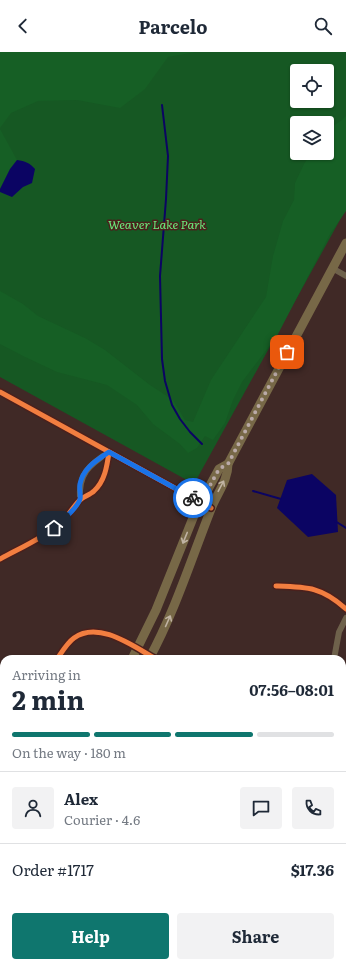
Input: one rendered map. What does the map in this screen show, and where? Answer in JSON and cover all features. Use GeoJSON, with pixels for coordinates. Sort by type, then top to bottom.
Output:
{"type":"FeatureCollection","features":[{"type":"Feature","properties":{"kind":"main road"},"geometry":{"type":"LineString","coordinates":[[153,655],[182,587],[211,508],[228,475],[228,464],[346,243]]}},
{"type":"Feature","properties":{"kind":"main road"},"geometry":{"type":"LineString","coordinates":[[134,655],[156,610],[201,502],[219,469],[228,464]]}},
{"type":"Feature","properties":{"kind":"street"},"geometry":{"type":"LineString","coordinates":[[332,268],[346,276]]}},
{"type":"Feature","properties":{"kind":"street"},"geometry":{"type":"LineString","coordinates":[[0,392],[211,508]]}},
{"type":"Feature","properties":{"kind":"street"},"geometry":{"type":"LineString","coordinates":[[0,559],[54,528],[66,518],[80,500],[89,495],[99,486],[106,470],[109,452]]}},
{"type":"Feature","properties":{"kind":"street"},"geometry":{"type":"LineString","coordinates":[[80,500],[80,482],[84,474],[93,462],[109,452]]}},
{"type":"Feature","properties":{"kind":"street"},"geometry":{"type":"LineString","coordinates":[[276,586],[297,586],[319,590],[329,595],[346,609]]}},
{"type":"Feature","properties":{"kind":"street"},"geometry":{"type":"LineString","coordinates":[[335,655],[338,632],[346,618]]}},
{"type":"Feature","properties":{"kind":"street"},"geometry":{"type":"LineString","coordinates":[[60,655],[73,638],[92,631],[104,632],[111,635],[147,655]]}},
{"type":"Feature","properties":{"kind":"green space","name":"Weaver Lake Park"},"geometry":{"type":"Polygon","coordinates":[[[0,52],[346,52],[346,209],[194,484],[0,377],[0,52]]]}},
{"type":"Feature","properties":{"kind":"green space"},"geometry":{"type":"Polygon","coordinates":[[[0,52],[196,52],[168,57],[145,89],[120,108],[77,100],[38,101],[11,113],[0,128],[0,52]]]}},
{"type":"Feature","properties":{"kind":"green space"},"geometry":{"type":"Polygon","coordinates":[[[346,116],[346,211],[330,234],[277,336],[242,382],[233,400],[225,423],[213,440],[205,436],[197,448],[188,453],[180,444],[153,424],[137,405],[107,385],[57,372],[0,344],[0,291],[23,304],[38,316],[85,338],[105,350],[150,385],[173,400],[185,420],[193,422],[211,380],[266,297],[273,256],[283,221],[294,200],[295,183],[304,164],[307,160],[334,160],[334,125],[346,116]]]}},
{"type":"Feature","properties":{"kind":"green space"},"geometry":{"type":"Polygon","coordinates":[[[0,129],[17,160],[10,169],[0,189],[0,129]]]}},
{"type":"Feature","properties":{"kind":"shaded area"},"geometry":{"type":"Polygon","coordinates":[[[17,160],[31,165],[35,169],[32,183],[23,187],[12,197],[0,192],[0,189],[10,169],[17,160]]]}},
{"type":"Feature","properties":{"kind":"shaded area"},"geometry":{"type":"Polygon","coordinates":[[[312,474],[336,495],[338,532],[308,537],[277,508],[287,480],[312,474]]]}},
{"type":"Feature","properties":{"kind":"waterway"},"geometry":{"type":"LineString","coordinates":[[162,105],[168,156],[160,276],[162,359],[165,381],[172,405],[180,419],[202,444]]}},
{"type":"Feature","properties":{"kind":"waterway"},"geometry":{"type":"LineString","coordinates":[[253,491],[281,499]]}},
{"type":"Feature","properties":{"kind":"waterway"},"geometry":{"type":"LineString","coordinates":[[335,521],[346,528]]}},
{"type":"Feature","properties":{"kind":"cycle path"},"geometry":{"type":"LineString","coordinates":[[0,392],[211,508]]}},
{"type":"Feature","properties":{"kind":"cycle path"},"geometry":{"type":"LineString","coordinates":[[0,559],[51,530],[65,518],[80,500],[94,491],[101,483],[103,478],[109,452]]}},
{"type":"Feature","properties":{"kind":"cycle path"},"geometry":{"type":"LineString","coordinates":[[276,586],[306,588],[322,592],[346,609]]}},
{"type":"Feature","properties":{"kind":"cycle path"},"geometry":{"type":"LineString","coordinates":[[60,655],[71,640],[84,633],[94,632],[116,637],[149,655]]}},
{"type":"Feature","properties":{"kind":"way so far"},"geometry":{"type":"LineString","coordinates":[[193,498],[201,502],[219,469],[228,464],[287,352]]}},
{"type":"Feature","properties":{"kind":"route"},"geometry":{"type":"LineString","coordinates":[[54,528],[66,518],[80,500],[80,482],[87,468],[93,462],[109,452],[193,498]]}}]}
